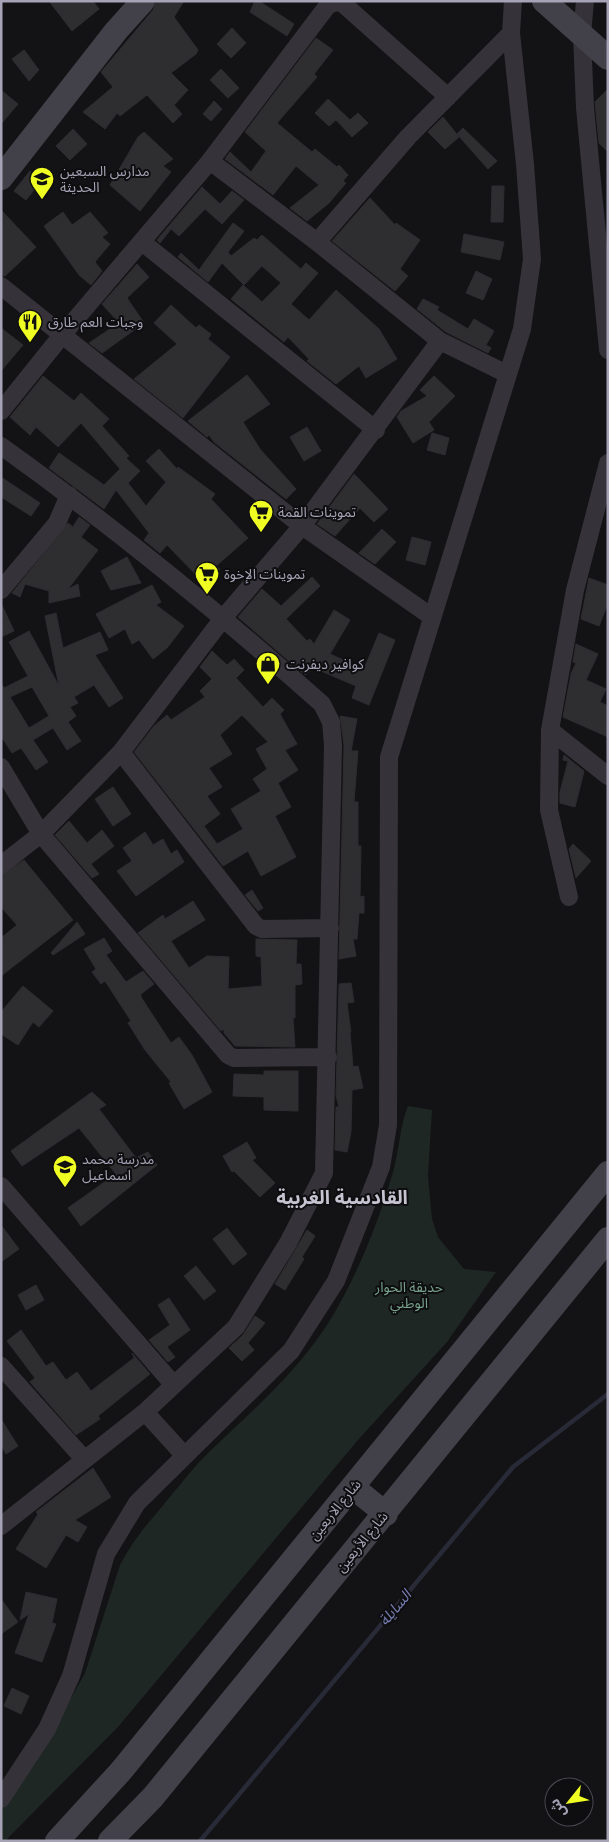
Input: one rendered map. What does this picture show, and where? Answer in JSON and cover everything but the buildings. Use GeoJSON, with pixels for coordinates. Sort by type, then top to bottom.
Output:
{"type":"FeatureCollection","features":[{"type":"Feature","properties":{"kind":"main road"},"geometry":{"type":"LineString","coordinates":[[1,178],[116,31],[143,1]]}},
{"type":"Feature","properties":{"kind":"main road"},"geometry":{"type":"LineString","coordinates":[[544,1],[608,58]]}},
{"type":"Feature","properties":{"kind":"main road","name":"شارع الاربعين"},"geometry":{"type":"LineString","coordinates":[[57,1841],[121,1771],[354,1488],[608,1173]]}},
{"type":"Feature","properties":{"kind":"main road","name":"شارع الأربعين"},"geometry":{"type":"LineString","coordinates":[[110,1841],[153,1797],[386,1514],[608,1239]]}},
{"type":"Feature","properties":{"kind":"main road"},"geometry":{"type":"LineString","coordinates":[[354,1488],[386,1514]]}},
{"type":"Feature","properties":{"kind":"street"},"geometry":{"type":"LineString","coordinates":[[1,411],[63,334],[210,161],[328,6],[340,1],[448,97]]}},
{"type":"Feature","properties":{"kind":"street"},"geometry":{"type":"LineString","coordinates":[[1,1799],[47,1729],[71,1676],[106,1554],[137,1503],[291,1350],[336,1281],[381,1167],[388,1125],[389,757],[522,329],[532,259],[525,164],[511,33],[513,1]]}},
{"type":"Feature","properties":{"kind":"street"},"geometry":{"type":"LineString","coordinates":[[585,1],[582,35],[585,108],[608,350]]}},
{"type":"Feature","properties":{"kind":"street"},"geometry":{"type":"LineString","coordinates":[[317,242],[408,137],[511,33]]}},
{"type":"Feature","properties":{"kind":"street"},"geometry":{"type":"LineString","coordinates":[[210,161],[317,242],[440,341],[507,374]]}},
{"type":"Feature","properties":{"kind":"street"},"geometry":{"type":"LineString","coordinates":[[142,242],[376,430]]}},
{"type":"Feature","properties":{"kind":"street"},"geometry":{"type":"LineString","coordinates":[[1,286],[302,526],[432,617]]}},
{"type":"Feature","properties":{"kind":"street"},"geometry":{"type":"LineString","coordinates":[[1,865],[41,834],[121,752],[224,618],[302,526],[376,430],[440,341]]}},
{"type":"Feature","properties":{"kind":"street"},"geometry":{"type":"LineString","coordinates":[[1,446],[69,494],[224,618],[322,704],[331,722],[333,745],[328,1056],[324,1173],[288,1243],[236,1327],[145,1412],[1,1526]]}},
{"type":"Feature","properties":{"kind":"street"},"geometry":{"type":"LineString","coordinates":[[569,897],[549,810],[550,730],[575,590],[608,463]]}},
{"type":"Feature","properties":{"kind":"street"},"geometry":{"type":"LineString","coordinates":[[1,590],[57,523],[69,494]]}},
{"type":"Feature","properties":{"kind":"street"},"geometry":{"type":"LineString","coordinates":[[550,730],[608,776]]}},
{"type":"Feature","properties":{"kind":"street"},"geometry":{"type":"LineString","coordinates":[[121,752],[256,926],[262,929],[330,928]]}},
{"type":"Feature","properties":{"kind":"street"},"geometry":{"type":"LineString","coordinates":[[1,767],[41,834],[228,1055],[234,1058],[328,1056]]}},
{"type":"Feature","properties":{"kind":"street"},"geometry":{"type":"LineString","coordinates":[[1,1186],[173,1384]]}},
{"type":"Feature","properties":{"kind":"street"},"geometry":{"type":"LineString","coordinates":[[5,1377],[84,1459]]}},
{"type":"Feature","properties":{"kind":"street"},"geometry":{"type":"LineString","coordinates":[[145,1412],[184,1455]]}},
{"type":"Feature","properties":{"kind":"green space","name":"حديقة الحوار الوطني"},"geometry":{"type":"Polygon","coordinates":[[[408,1106],[432,1110],[428,1176],[432,1219],[438,1237],[464,1269],[496,1272],[447,1342],[358,1440],[118,1727],[6,1841],[1,1841],[1,1811],[33,1766],[85,1673],[120,1565],[128,1551],[145,1527],[195,1467],[272,1392],[301,1360],[338,1307],[357,1270],[380,1211],[393,1172],[403,1121],[408,1106]]]}},
{"type":"Feature","properties":{"kind":"waterway","name":"السايلة"},"geometry":{"type":"LineString","coordinates":[[200,1841],[513,1467],[608,1394]]}},
{"type":"Feature","properties":{"kind":"place","name":"مدارس السبعين الحديثة"},"geometry":{"type":"Point","coordinates":[42,200]}},
{"type":"Feature","properties":{"kind":"place","name":"وجبات العم طارق"},"geometry":{"type":"Point","coordinates":[30,343]}},
{"type":"Feature","properties":{"kind":"place","name":"تموينات القمة"},"geometry":{"type":"Point","coordinates":[261,533]}},
{"type":"Feature","properties":{"kind":"place","name":"تموينات الإخوة"},"geometry":{"type":"Point","coordinates":[207,595]}},
{"type":"Feature","properties":{"kind":"place","name":"كوافير ديفرنت"},"geometry":{"type":"Point","coordinates":[268,685]}},
{"type":"Feature","properties":{"kind":"place","name":"مدرسة محمد اسماعيل"},"geometry":{"type":"Point","coordinates":[65,1188]}},
{"type":"Feature","properties":{"kind":"district","name":"القادسية الغربية"},"geometry":{"type":"Point","coordinates":[342,1198]}}]}
